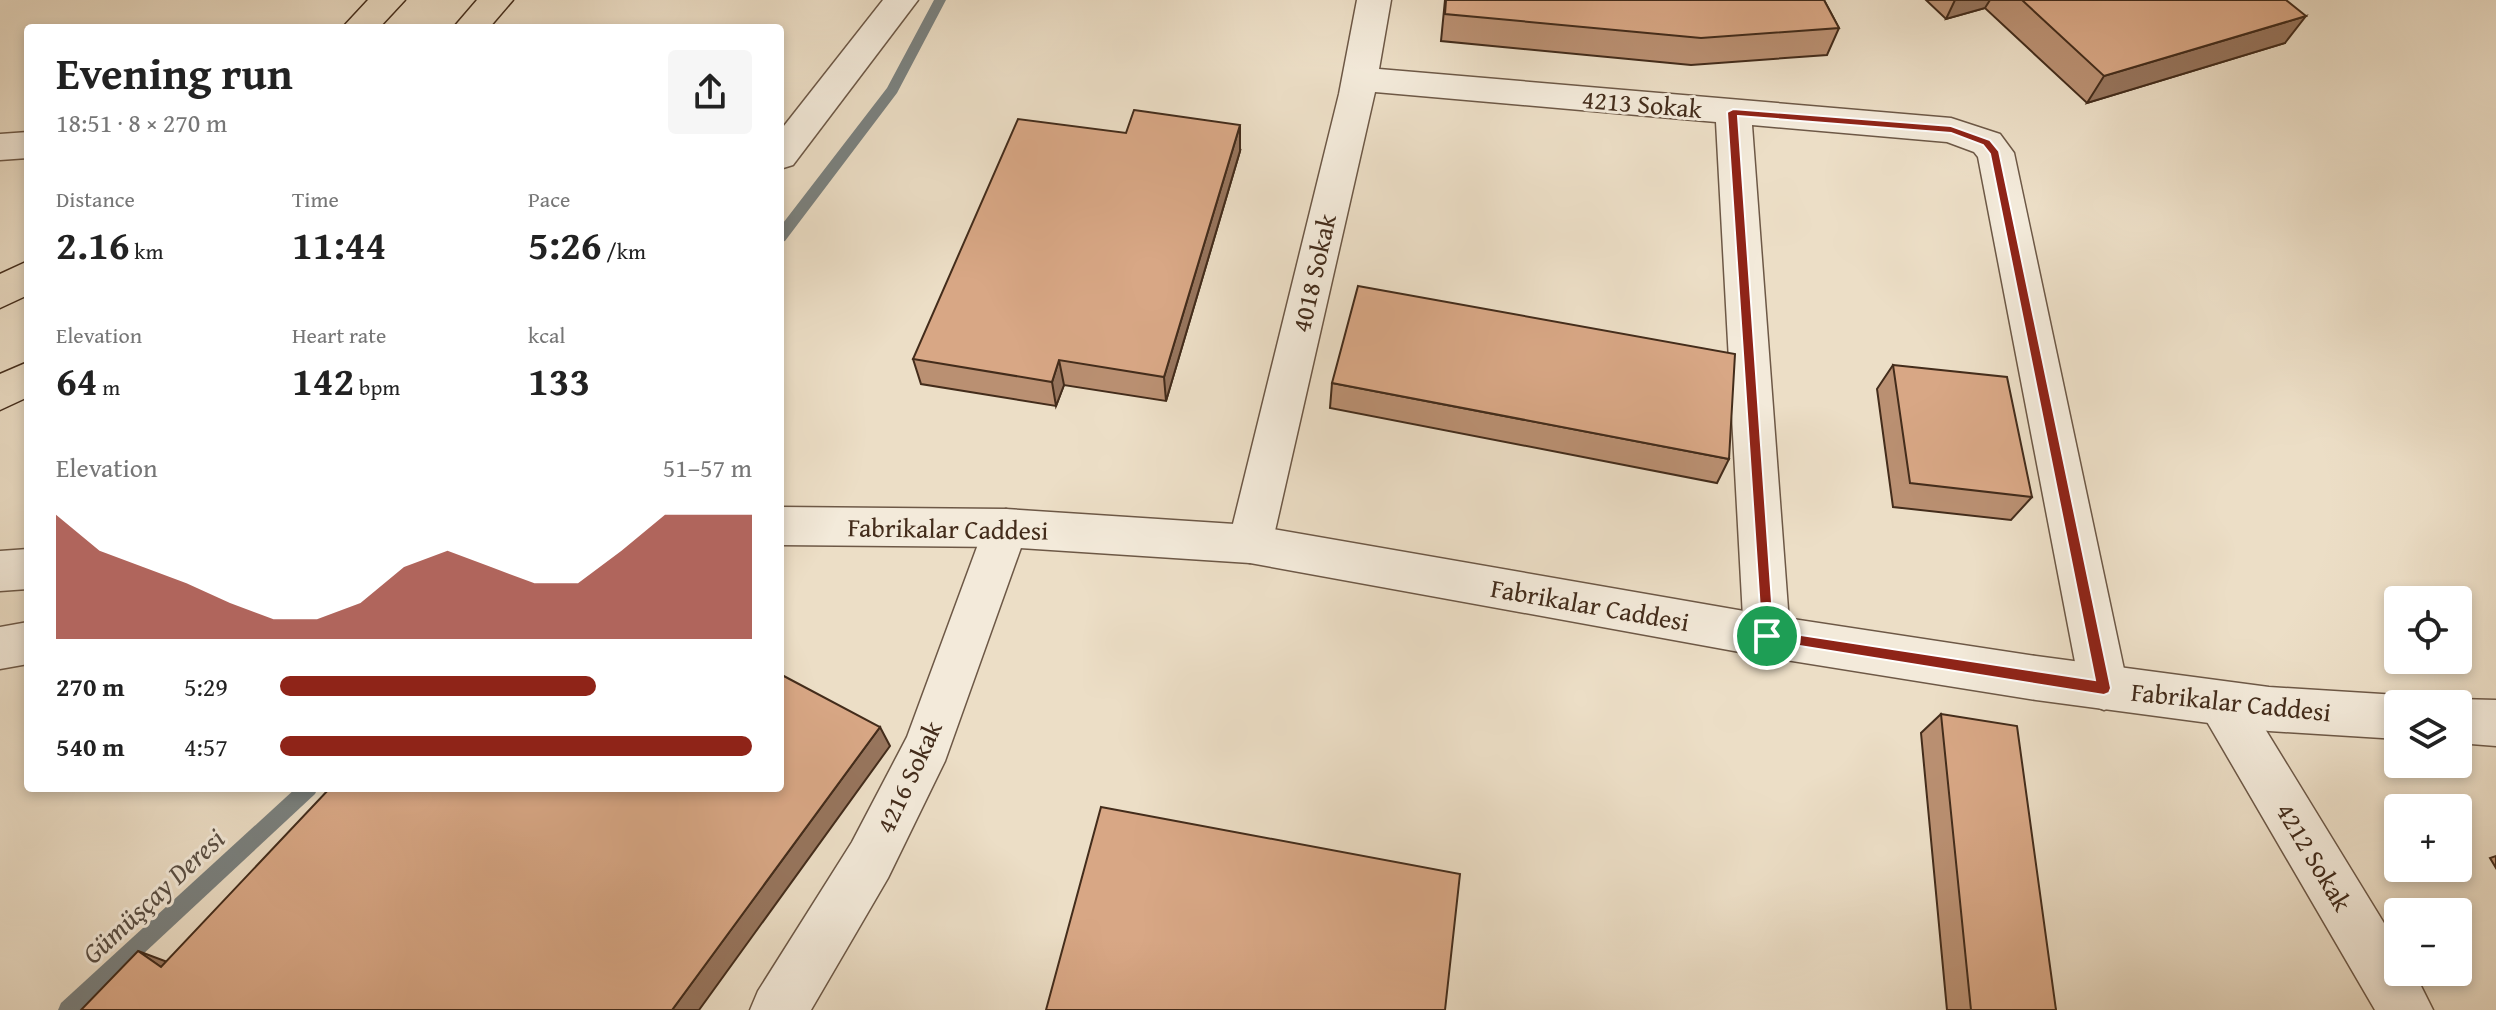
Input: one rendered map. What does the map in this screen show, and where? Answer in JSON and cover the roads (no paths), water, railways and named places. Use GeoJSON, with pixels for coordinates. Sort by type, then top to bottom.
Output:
{"type":"FeatureCollection","features":[{"type":"Feature","properties":{"kind":"main road"},"geometry":{"type":"LineString","coordinates":[[363,24],[388,0]]}},
{"type":"Feature","properties":{"kind":"main road"},"geometry":{"type":"LineString","coordinates":[[474,24],[496,0]]}},
{"type":"Feature","properties":{"kind":"main road"},"geometry":{"type":"LineString","coordinates":[[0,293],[24,278]]}},
{"type":"Feature","properties":{"kind":"main road"},"geometry":{"type":"LineString","coordinates":[[0,393],[24,380]]}},
{"type":"Feature","properties":{"kind":"street"},"geometry":{"type":"LineString","coordinates":[[784,151],[901,0]]}},
{"type":"Feature","properties":{"kind":"street","name":"4018 Sokak"},"geometry":{"type":"LineString","coordinates":[[1250,544],[1360,79],[1374,0]]}},
{"type":"Feature","properties":{"kind":"street","name":"4213 Sokak"},"geometry":{"type":"LineString","coordinates":[[1360,79],[1951,130],[1987,143],[1996,153],[2104,688]]}},
{"type":"Feature","properties":{"kind":"street"},"geometry":{"type":"LineString","coordinates":[[1733,112],[1767,636]]}},
{"type":"Feature","properties":{"kind":"street"},"geometry":{"type":"LineString","coordinates":[[0,147],[24,145]]}},
{"type":"Feature","properties":{"kind":"street","name":"Fabrikalar Caddesi"},"geometry":{"type":"LineString","coordinates":[[784,526],[1006,528],[1250,544],[1767,636],[2104,688],[2223,704],[2384,716]]}},
{"type":"Feature","properties":{"kind":"street","name":"4216 Sokak"},"geometry":{"type":"LineString","coordinates":[[777,1010],[870,860],[928,745],[1006,528]]}},
{"type":"Feature","properties":{"kind":"street"},"geometry":{"type":"LineString","coordinates":[[0,571],[24,569]]}},
{"type":"Feature","properties":{"kind":"street"},"geometry":{"type":"LineString","coordinates":[[0,648],[24,644]]}},
{"type":"Feature","properties":{"kind":"street","name":"4212 Sokak"},"geometry":{"type":"LineString","coordinates":[[2223,704],[2406,1010]]}},
{"type":"Feature","properties":{"kind":"street"},"geometry":{"type":"LineString","coordinates":[[2472,722],[2496,723]]}},
{"type":"Feature","properties":{"kind":"waterway","name":"Gümüşçay Deresi"},"geometry":{"type":"LineString","coordinates":[[784,232],[892,90],[940,0]]}},
{"type":"Feature","properties":{"kind":"waterway","name":"Gümüşçay Deresi"},"geometry":{"type":"LineString","coordinates":[[68,1010],[305,792]]}}]}
